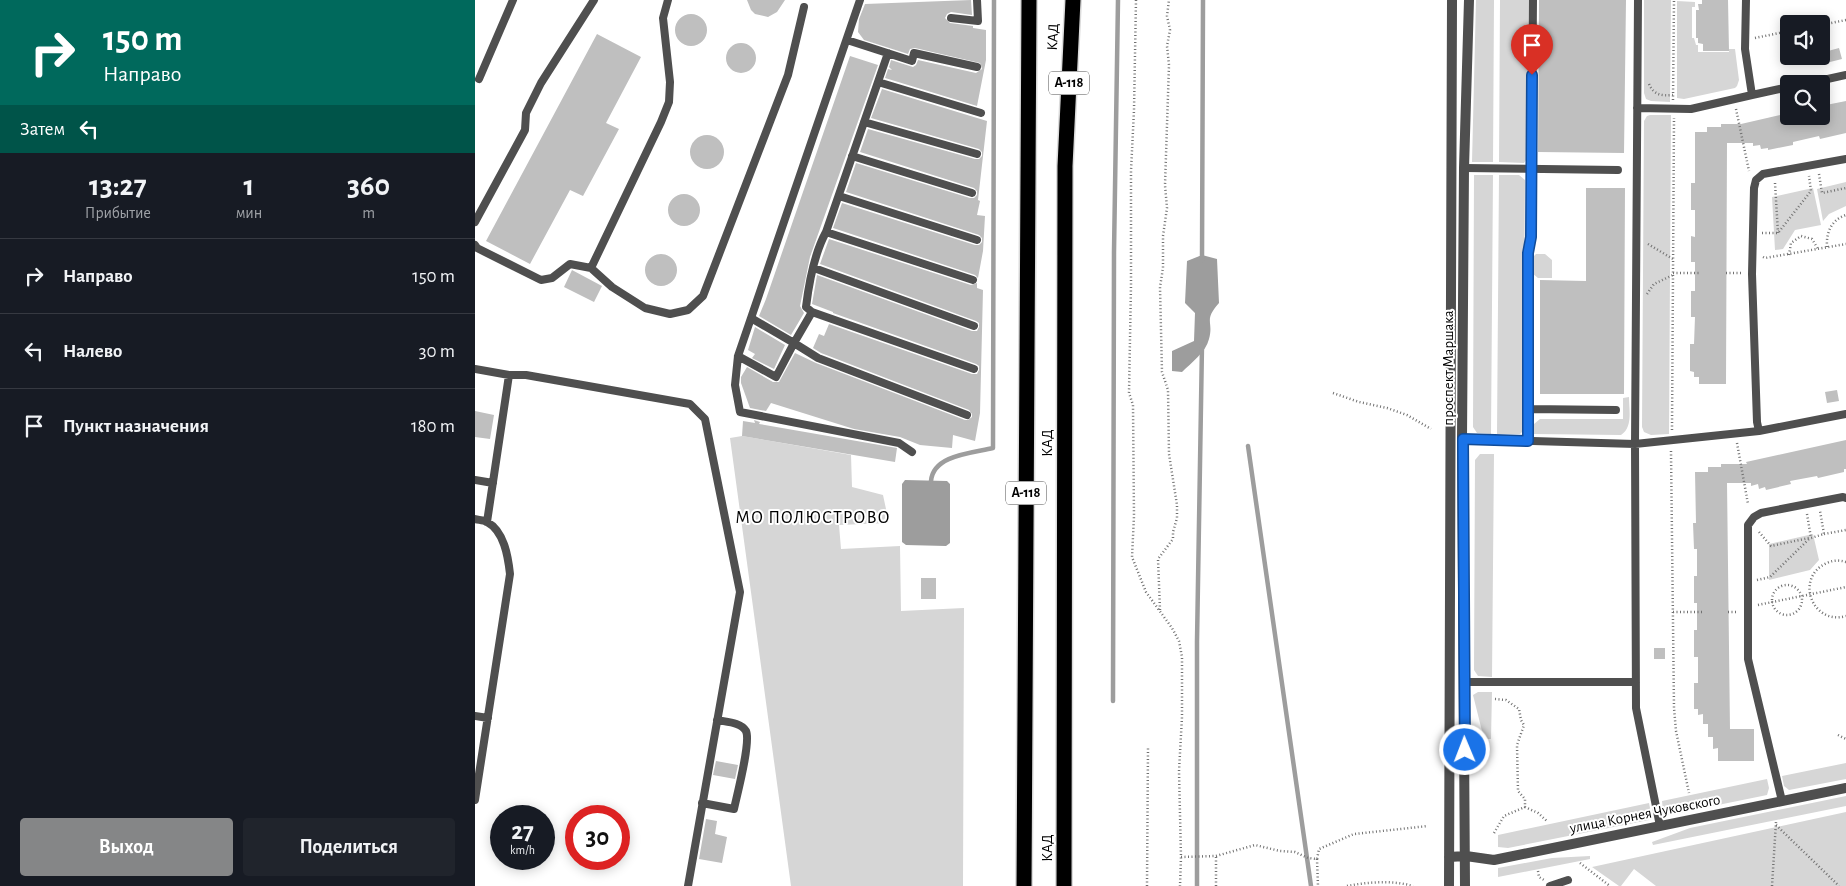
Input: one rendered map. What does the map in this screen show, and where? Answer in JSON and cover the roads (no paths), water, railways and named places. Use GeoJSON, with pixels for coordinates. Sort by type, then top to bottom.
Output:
{"type":"FeatureCollection","features":[{"type":"Feature","properties":{"kind":"highway","name":"КАД"},"geometry":{"type":"LineString","coordinates":[[1024,886],[1029,0]]}},
{"type":"Feature","properties":{"kind":"highway","name":"КАД"},"geometry":{"type":"LineString","coordinates":[[1064,886],[1065,166],[1073,0]]}},
{"type":"Feature","properties":{"kind":"street","name":"проспект Маршака"},"geometry":{"type":"LineString","coordinates":[[1449,886],[1452,0]]}},
{"type":"Feature","properties":{"kind":"street","name":"проспект Маршака"},"geometry":{"type":"LineString","coordinates":[[1465,886],[1464,168],[1469,0]]}},
{"type":"Feature","properties":{"kind":"street","name":"улица Корнея Чуковского"},"geometry":{"type":"LineString","coordinates":[[1449,857],[1466,856],[1494,860],[1846,788]]}},
{"type":"Feature","properties":{"kind":"lane"},"geometry":{"type":"LineString","coordinates":[[479,80],[513,0]]}},
{"type":"Feature","properties":{"kind":"lane"},"geometry":{"type":"LineString","coordinates":[[475,222],[525,130],[526,113],[541,83],[594,0]]}},
{"type":"Feature","properties":{"kind":"lane"},"geometry":{"type":"LineString","coordinates":[[591,268],[669,102],[670,82],[663,18],[668,0]]}},
{"type":"Feature","properties":{"kind":"lane"},"geometry":{"type":"LineString","coordinates":[[860,0],[738,356],[735,385],[739,412],[899,443],[912,452]]}},
{"type":"Feature","properties":{"kind":"lane"},"geometry":{"type":"LineString","coordinates":[[951,18],[978,21],[977,0]]}},
{"type":"Feature","properties":{"kind":"lane"},"geometry":{"type":"LineString","coordinates":[[1528,441],[1528,253],[1531,237],[1533,0]]}},
{"type":"Feature","properties":{"kind":"lane"},"geometry":{"type":"LineString","coordinates":[[1638,0],[1635,444],[1636,708],[1660,826]]}},
{"type":"Feature","properties":{"kind":"lane"},"geometry":{"type":"LineString","coordinates":[[1746,0],[1745,49],[1752,95]]}},
{"type":"Feature","properties":{"kind":"lane"},"geometry":{"type":"LineString","coordinates":[[475,245],[477,248],[541,280],[552,278],[570,264],[591,268],[613,287],[645,308],[670,314],[688,310],[703,296],[788,75],[804,7]]}},
{"type":"Feature","properties":{"kind":"lane"},"geometry":{"type":"LineString","coordinates":[[847,40],[912,60],[914,53],[977,67]]}},
{"type":"Feature","properties":{"kind":"lane"},"geometry":{"type":"LineString","coordinates":[[888,53],[827,232],[822,239],[809,287],[806,307],[812,312],[975,369]]}},
{"type":"Feature","properties":{"kind":"lane"},"geometry":{"type":"LineString","coordinates":[[1830,79],[1846,75]]}},
{"type":"Feature","properties":{"kind":"lane"},"geometry":{"type":"LineString","coordinates":[[878,82],[981,113]]}},
{"type":"Feature","properties":{"kind":"lane"},"geometry":{"type":"LineString","coordinates":[[1637,108],[1691,109],[1780,89]]}},
{"type":"Feature","properties":{"kind":"lane"},"geometry":{"type":"LineString","coordinates":[[864,122],[977,154]]}},
{"type":"Feature","properties":{"kind":"lane"},"geometry":{"type":"LineString","coordinates":[[852,156],[973,192]]}},
{"type":"Feature","properties":{"kind":"lane"},"geometry":{"type":"LineString","coordinates":[[1759,431],[1757,422],[1753,274],[1754,188],[1756,180],[1763,174],[1846,159]]}},
{"type":"Feature","properties":{"kind":"lane"},"geometry":{"type":"LineString","coordinates":[[1464,168],[1618,170]]}},
{"type":"Feature","properties":{"kind":"lane"},"geometry":{"type":"LineString","coordinates":[[839,196],[977,240]]}},
{"type":"Feature","properties":{"kind":"lane"},"geometry":{"type":"LineString","coordinates":[[827,232],[973,280]]}},
{"type":"Feature","properties":{"kind":"lane"},"geometry":{"type":"LineString","coordinates":[[814,268],[974,326]]}},
{"type":"Feature","properties":{"kind":"lane"},"geometry":{"type":"LineString","coordinates":[[738,356],[776,377],[812,312]]}},
{"type":"Feature","properties":{"kind":"lane"},"geometry":{"type":"LineString","coordinates":[[751,318],[818,358],[967,416]]}},
{"type":"Feature","properties":{"kind":"lane"},"geometry":{"type":"LineString","coordinates":[[475,369],[509,375],[526,375],[689,404],[705,419],[739,592],[688,886]]}},
{"type":"Feature","properties":{"kind":"lane"},"geometry":{"type":"LineString","coordinates":[[487,522],[509,375]]}},
{"type":"Feature","properties":{"kind":"lane"},"geometry":{"type":"LineString","coordinates":[[1528,409],[1616,410]]}},
{"type":"Feature","properties":{"kind":"lane"},"geometry":{"type":"LineString","coordinates":[[1463,439],[1635,444],[1759,431],[1846,414]]}},
{"type":"Feature","properties":{"kind":"lane"},"geometry":{"type":"LineString","coordinates":[[475,480],[493,482]]}},
{"type":"Feature","properties":{"kind":"lane"},"geometry":{"type":"LineString","coordinates":[[1782,801],[1748,659],[1748,525],[1754,517],[1761,513],[1843,497],[1846,498]]}},
{"type":"Feature","properties":{"kind":"lane"},"geometry":{"type":"LineString","coordinates":[[475,519],[487,522],[501,536],[508,558],[510,574],[475,800]]}},
{"type":"Feature","properties":{"kind":"lane"},"geometry":{"type":"LineString","coordinates":[[1464,682],[1636,682]]}},
{"type":"Feature","properties":{"kind":"lane"},"geometry":{"type":"LineString","coordinates":[[475,716],[488,718]]}},
{"type":"Feature","properties":{"kind":"lane"},"geometry":{"type":"LineString","coordinates":[[702,803],[735,810],[747,746],[746,732],[741,726],[717,720]]}},
{"type":"Feature","properties":{"kind":"lane"},"geometry":{"type":"LineString","coordinates":[[1550,886],[1568,880]]}},
{"type":"Feature","properties":{"kind":"waterway"},"geometry":{"type":"LineString","coordinates":[[931,481],[933,472],[946,460],[993,448],[994,0]]}},
{"type":"Feature","properties":{"kind":"waterway"},"geometry":{"type":"LineString","coordinates":[[1113,701],[1114,252],[1118,0]]}},
{"type":"Feature","properties":{"kind":"waterway"},"geometry":{"type":"LineString","coordinates":[[1202,260],[1203,0]]}},
{"type":"Feature","properties":{"kind":"waterway"},"geometry":{"type":"LineString","coordinates":[[1197,886],[1197,642],[1202,345]]}},
{"type":"Feature","properties":{"kind":"waterway"},"geometry":{"type":"LineString","coordinates":[[1248,446],[1311,886]]}},
{"type":"Feature","properties":{"kind":"district","name":"МО ПОЛЮСТРОВО"},"geometry":{"type":"Point","coordinates":[813,518]}}]}
